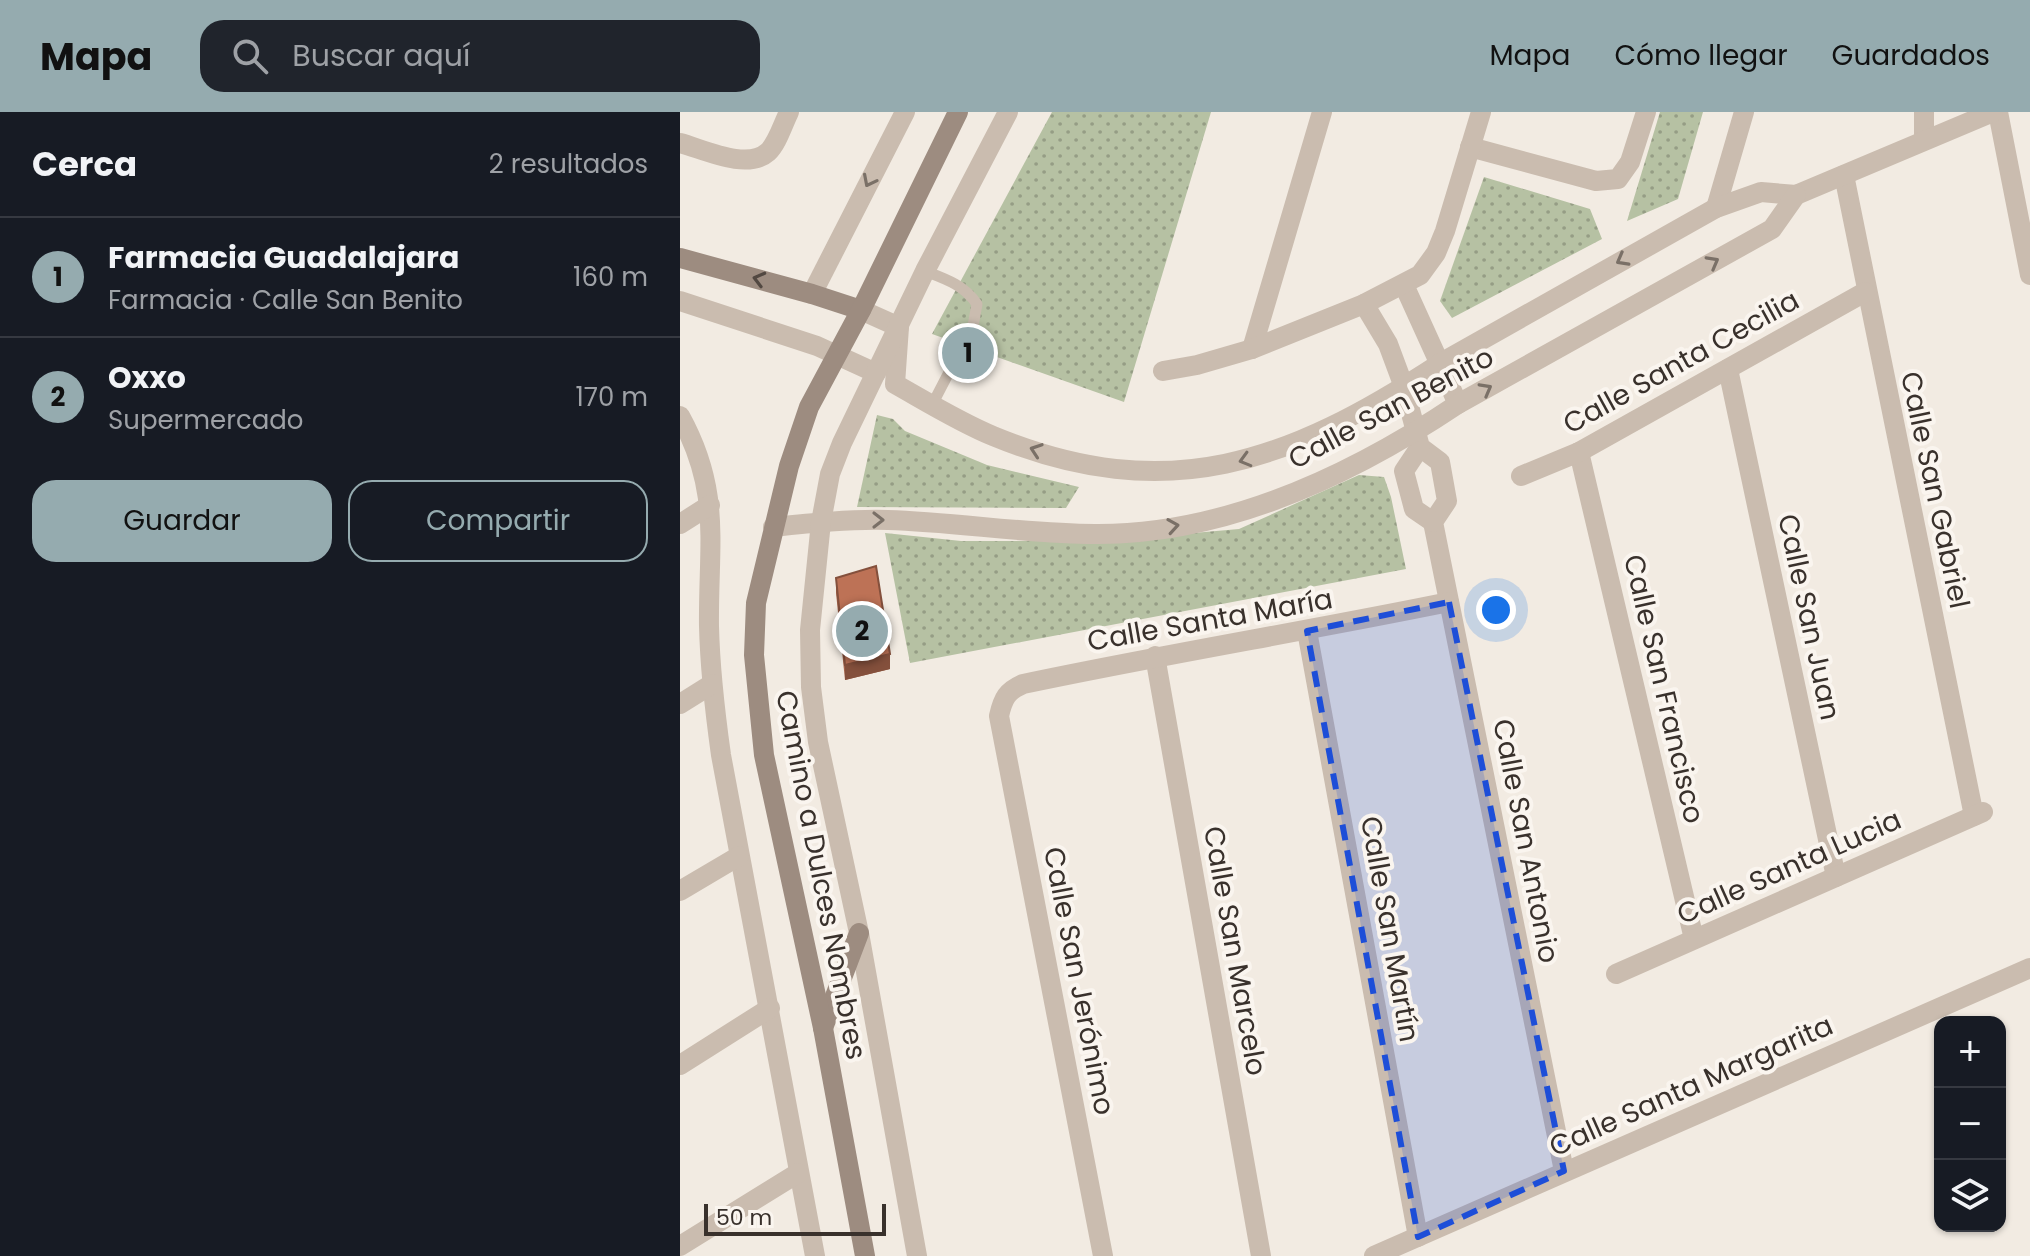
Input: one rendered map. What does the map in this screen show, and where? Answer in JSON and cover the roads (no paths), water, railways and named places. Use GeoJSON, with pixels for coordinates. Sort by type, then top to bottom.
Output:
{"type":"FeatureCollection","features":[{"type":"Feature","properties":{"kind":"main road","name":"Camino a Dulces Nombres"},"geometry":{"type":"LineString","coordinates":[[865,1256],[823,1028],[764,755],[754,655],[756,603],[789,466],[809,407],[861,310],[958,112]]}},
{"type":"Feature","properties":{"kind":"main road"},"geometry":{"type":"LineString","coordinates":[[680,258],[861,310]]}},
{"type":"Feature","properties":{"kind":"main road"},"geometry":{"type":"LineString","coordinates":[[823,1028],[859,933]]}},
{"type":"Feature","properties":{"kind":"street"},"geometry":{"type":"LineString","coordinates":[[680,143],[754,160],[769,151],[789,112]]}},
{"type":"Feature","properties":{"kind":"street"},"geometry":{"type":"LineString","coordinates":[[812,294],[905,112]]}},
{"type":"Feature","properties":{"kind":"street"},"geometry":{"type":"LineString","coordinates":[[917,1256],[859,933],[818,742],[811,687],[810,630],[821,522],[830,474],[925,271],[1008,112]]}},
{"type":"Feature","properties":{"kind":"street"},"geometry":{"type":"LineString","coordinates":[[1252,349],[1322,112]]}},
{"type":"Feature","properties":{"kind":"street"},"geometry":{"type":"LineString","coordinates":[[1163,371],[1252,349],[1364,304],[1412,280],[1436,253],[1481,112]]}},
{"type":"Feature","properties":{"kind":"street"},"geometry":{"type":"LineString","coordinates":[[1470,147],[1596,181],[1618,179],[1630,162],[1646,112]]}},
{"type":"Feature","properties":{"kind":"street"},"geometry":{"type":"LineString","coordinates":[[1716,208],[1744,112]]}},
{"type":"Feature","properties":{"kind":"street"},"geometry":{"type":"LineString","coordinates":[[1924,112],[1924,140]]}},
{"type":"Feature","properties":{"kind":"street"},"geometry":{"type":"LineString","coordinates":[[1996,112],[2030,275]]}},
{"type":"Feature","properties":{"kind":"street","name":"Calle San Benito"},"geometry":{"type":"LineString","coordinates":[[899,327],[895,384],[993,435],[1054,456],[1112,469],[1152,472],[1218,466],[1274,452],[1404,387],[1439,364],[1716,208],[1761,192],[1796,195],[1996,112]]}},
{"type":"Feature","properties":{"kind":"street","name":"Calle San Gabriel"},"geometry":{"type":"LineString","coordinates":[[1844,175],[1865,292],[1978,814]]}},
{"type":"Feature","properties":{"kind":"street","name":"Calle San Benito"},"geometry":{"type":"LineString","coordinates":[[773,527],[889,520],[1096,534],[1198,523],[1251,509],[1419,439],[1458,404],[1772,229],[1796,195]]}},
{"type":"Feature","properties":{"kind":"street"},"geometry":{"type":"LineString","coordinates":[[1412,280],[1439,364],[1458,404]]}},
{"type":"Feature","properties":{"kind":"street","name":"Calle Santa Cecilia"},"geometry":{"type":"LineString","coordinates":[[1521,476],[1579,452],[1865,292]]}},
{"type":"Feature","properties":{"kind":"street"},"geometry":{"type":"LineString","coordinates":[[680,301],[837,354],[876,373]]}},
{"type":"Feature","properties":{"kind":"street"},"geometry":{"type":"LineString","coordinates":[[1364,304],[1388,344],[1419,439]]}},
{"type":"Feature","properties":{"kind":"street"},"geometry":{"type":"LineString","coordinates":[[861,310],[899,327]]}},
{"type":"Feature","properties":{"kind":"street","name":"Calle San Juan"},"geometry":{"type":"LineString","coordinates":[[1728,369],[1836,877]]}},
{"type":"Feature","properties":{"kind":"street"},"geometry":{"type":"LineString","coordinates":[[680,416],[695,443],[706,476],[710,505],[712,684],[721,755],[815,1256]]}},
{"type":"Feature","properties":{"kind":"street","name":"Calle San Antonio"},"geometry":{"type":"LineString","coordinates":[[1433,522],[1447,501],[1440,462],[1419,439],[1404,471],[1414,509],[1433,522],[1564,1171]]}},
{"type":"Feature","properties":{"kind":"street","name":"Calle San Francisco"},"geometry":{"type":"LineString","coordinates":[[1579,452],[1694,939]]}},
{"type":"Feature","properties":{"kind":"street"},"geometry":{"type":"LineString","coordinates":[[680,524],[710,505]]}},
{"type":"Feature","properties":{"kind":"street","name":"Calle Santa María"},"geometry":{"type":"LineString","coordinates":[[999,716],[1002,700],[1009,690],[1023,684],[1155,656],[1307,631],[1449,602]]}},
{"type":"Feature","properties":{"kind":"street","name":"Calle San Martín"},"geometry":{"type":"LineString","coordinates":[[1307,631],[1418,1237]]}},
{"type":"Feature","properties":{"kind":"street","name":"Calle San Marcelo"},"geometry":{"type":"LineString","coordinates":[[1155,656],[1261,1256]]}},
{"type":"Feature","properties":{"kind":"street"},"geometry":{"type":"LineString","coordinates":[[680,704],[712,684]]}},
{"type":"Feature","properties":{"kind":"street","name":"Calle San Jerónimo"},"geometry":{"type":"LineString","coordinates":[[999,716],[1103,1256]]}},
{"type":"Feature","properties":{"kind":"street","name":"Calle Santa Lucia"},"geometry":{"type":"LineString","coordinates":[[1616,974],[1978,814]]}},
{"type":"Feature","properties":{"kind":"street"},"geometry":{"type":"LineString","coordinates":[[680,891],[739,856]]}},
{"type":"Feature","properties":{"kind":"street","name":"Calle Santa Margarita"},"geometry":{"type":"LineString","coordinates":[[1374,1256],[2030,968]]}},
{"type":"Feature","properties":{"kind":"street"},"geometry":{"type":"LineString","coordinates":[[680,1065],[770,1008]]}},
{"type":"Feature","properties":{"kind":"street"},"geometry":{"type":"LineString","coordinates":[[680,1246],[798,1173]]}},
{"type":"Feature","properties":{"kind":"lane"},"geometry":{"type":"LineString","coordinates":[[925,271],[969,292],[977,304],[973,326],[932,405]]}},
{"type":"Feature","properties":{"kind":"place","name":"Farmacia Guadalajara"},"geometry":{"type":"Point","coordinates":[968,353]}},
{"type":"Feature","properties":{"kind":"place","name":"Oxxo"},"geometry":{"type":"Point","coordinates":[862,631]}}]}
